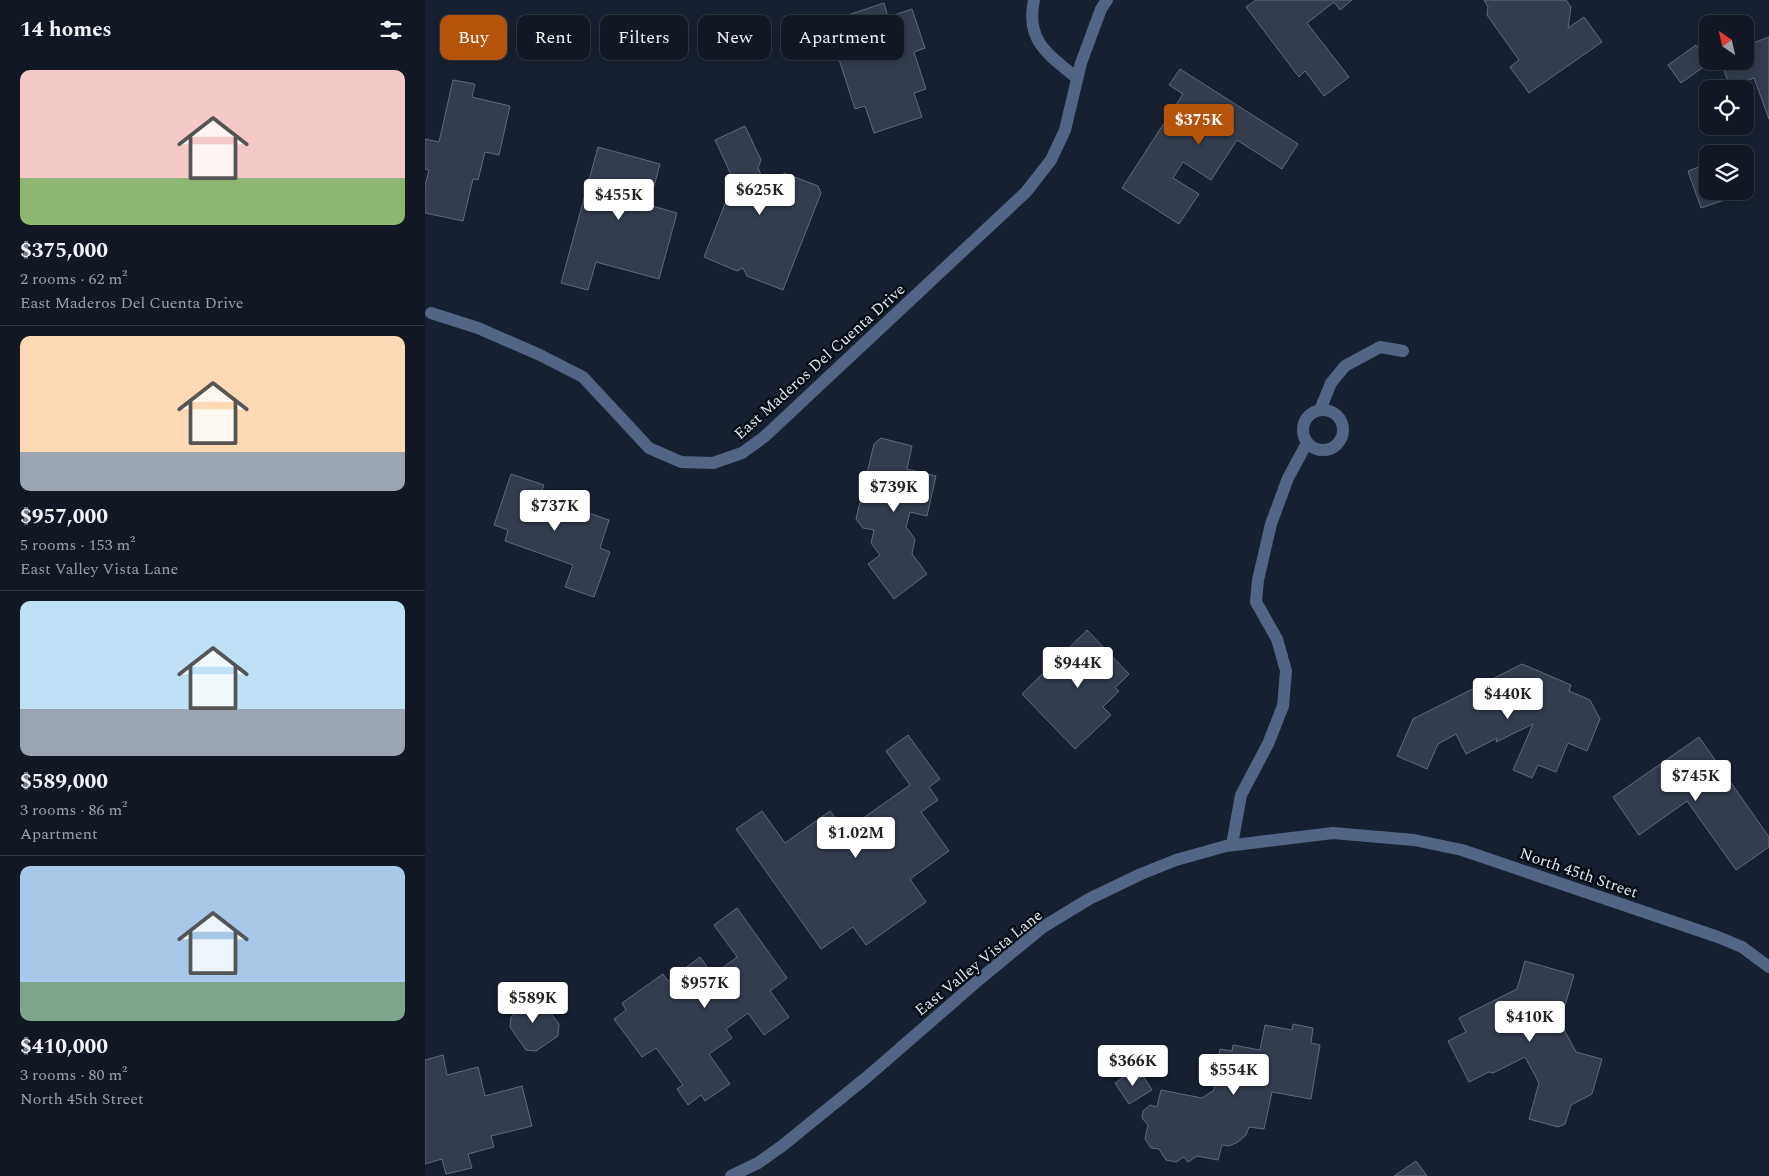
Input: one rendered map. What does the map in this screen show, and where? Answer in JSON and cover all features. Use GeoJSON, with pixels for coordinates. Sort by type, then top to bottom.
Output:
{"type":"FeatureCollection","features":[{"type":"Feature","properties":{"kind":"street"},"geometry":{"type":"LineString","coordinates":[[1034,0],[1032,25],[1037,41],[1052,57],[1077,78]]}},
{"type":"Feature","properties":{"kind":"street","name":"East Maderos Del Cuenta Drive"},"geometry":{"type":"LineString","coordinates":[[431,313],[478,328],[540,355],[583,377],[649,448],[681,462],[713,463],[742,453],[764,437],[1026,192],[1051,160],[1065,130],[1081,63],[1101,9],[1107,0]]}},
{"type":"Feature","properties":{"kind":"street"},"geometry":{"type":"LineString","coordinates":[[1321,410],[1331,383],[1345,366],[1380,347],[1403,351]]}},
{"type":"Feature","properties":{"kind":"street"},"geometry":{"type":"LineString","coordinates":[[1321,410],[1327,410],[1339,417],[1344,429],[1340,442],[1331,449],[1318,450],[1307,443],[1304,437],[1304,423],[1308,417],[1321,410]]}},
{"type":"Feature","properties":{"kind":"street"},"geometry":{"type":"LineString","coordinates":[[1232,845],[1241,795],[1268,744],[1283,706],[1286,671],[1277,639],[1256,602],[1271,524],[1288,478],[1307,443]]}},
{"type":"Feature","properties":{"kind":"street","name":"East Valley Vista Lane"},"geometry":{"type":"LineString","coordinates":[[733,1176],[758,1163],[782,1146],[867,1077],[1043,927],[1089,899],[1141,874],[1176,860],[1232,845],[1333,833],[1369,835]]}},
{"type":"Feature","properties":{"kind":"street","name":"North 45th Street"},"geometry":{"type":"LineString","coordinates":[[1369,835],[1414,840],[1463,850],[1718,937],[1742,948],[1769,967]]}},
{"type":"Feature","properties":{"kind":"building"},"geometry":{"type":"Polygon","coordinates":[[[1256,0],[1352,0],[1340,10],[1334,2],[1307,23],[1349,77],[1324,96],[1305,71],[1299,77],[1246,7],[1256,0]]]}},
{"type":"Feature","properties":{"kind":"building"},"geometry":{"type":"Polygon","coordinates":[[[1484,0],[1566,0],[1571,7],[1568,28],[1584,17],[1602,42],[1529,93],[1510,67],[1519,60],[1487,15],[1488,7],[1484,0]]]}},
{"type":"Feature","properties":{"kind":"building"},"geometry":{"type":"Polygon","coordinates":[[[884,3],[887,15],[848,15],[884,3]]]}},
{"type":"Feature","properties":{"kind":"building"},"geometry":{"type":"Polygon","coordinates":[[[912,9],[925,48],[914,52],[926,89],[914,93],[922,117],[874,133],[865,106],[855,109],[839,60],[904,60],[904,15],[894,15],[912,9]]]}},
{"type":"Feature","properties":{"kind":"building"},"geometry":{"type":"Polygon","coordinates":[[[1769,37],[1769,119],[1754,78],[1749,80],[1728,80],[1724,70],[1754,70],[1754,43],[1769,37]]]}},
{"type":"Feature","properties":{"kind":"building"},"geometry":{"type":"Polygon","coordinates":[[[1696,45],[1699,49],[1699,70],[1681,83],[1668,65],[1696,45]]]}},
{"type":"Feature","properties":{"kind":"building"},"geometry":{"type":"Polygon","coordinates":[[[1180,69],[1298,144],[1282,169],[1237,140],[1211,180],[1183,162],[1173,178],[1199,194],[1179,224],[1122,188],[1183,94],[1169,85],[1180,69]]]}},
{"type":"Feature","properties":{"kind":"building"},"geometry":{"type":"Polygon","coordinates":[[[453,80],[475,84],[472,97],[510,106],[499,155],[485,152],[478,180],[473,179],[463,221],[425,213],[425,186],[429,170],[425,169],[425,139],[439,142],[453,80]]]}},
{"type":"Feature","properties":{"kind":"building"},"geometry":{"type":"Polygon","coordinates":[[[745,126],[761,160],[758,168],[769,191],[779,186],[784,173],[818,186],[821,193],[783,290],[747,276],[743,268],[737,271],[704,257],[734,181],[715,140],[745,126]]]}},
{"type":"Feature","properties":{"kind":"building"},"geometry":{"type":"Polygon","coordinates":[[[598,147],[660,164],[649,205],[677,213],[659,279],[596,262],[588,290],[561,283],[598,147]]]}},
{"type":"Feature","properties":{"kind":"building"},"geometry":{"type":"Polygon","coordinates":[[[1699,167],[1699,200],[1724,200],[1701,208],[1688,171],[1699,167]]]}},
{"type":"Feature","properties":{"kind":"building"},"geometry":{"type":"Polygon","coordinates":[[[881,438],[912,446],[907,469],[936,476],[927,516],[910,512],[906,527],[915,539],[912,554],[927,574],[894,599],[868,564],[880,555],[871,543],[874,530],[863,528],[856,519],[874,444],[881,438]]]}},
{"type":"Feature","properties":{"kind":"building"},"geometry":{"type":"Polygon","coordinates":[[[511,474],[544,485],[540,496],[609,520],[600,548],[610,552],[594,597],[565,587],[573,565],[505,541],[508,530],[494,525],[511,474]]]}},
{"type":"Feature","properties":{"kind":"building"},"geometry":{"type":"Polygon","coordinates":[[[1087,630],[1129,674],[1115,688],[1119,691],[1103,707],[1111,715],[1075,749],[1022,694],[1087,630]]]}},
{"type":"Feature","properties":{"kind":"building"},"geometry":{"type":"Polygon","coordinates":[[[1522,664],[1571,685],[1569,691],[1590,700],[1600,719],[1587,751],[1568,743],[1556,772],[1538,765],[1532,778],[1513,770],[1533,724],[1496,742],[1497,738],[1466,754],[1456,734],[1438,744],[1427,769],[1397,756],[1413,719],[1522,664]]]}},
{"type":"Feature","properties":{"kind":"building"},"geometry":{"type":"Polygon","coordinates":[[[908,735],[940,779],[929,787],[938,800],[921,812],[949,851],[910,879],[926,902],[866,945],[853,927],[821,949],[736,829],[762,811],[785,843],[830,811],[845,831],[910,785],[886,751],[908,735]]]}},
{"type":"Feature","properties":{"kind":"building"},"geometry":{"type":"Polygon","coordinates":[[[1699,737],[1769,837],[1769,847],[1736,870],[1687,801],[1639,835],[1613,797],[1699,737]]]}},
{"type":"Feature","properties":{"kind":"building"},"geometry":{"type":"Polygon","coordinates":[[[737,908],[787,978],[770,991],[789,1017],[764,1035],[748,1013],[726,1029],[732,1038],[709,1054],[730,1084],[705,1101],[701,1095],[688,1105],[677,1089],[683,1085],[656,1048],[642,1057],[614,1019],[626,1010],[622,1003],[663,974],[668,981],[700,957],[713,975],[737,957],[714,925],[737,908]]]}},
{"type":"Feature","properties":{"kind":"building"},"geometry":{"type":"Polygon","coordinates":[[[1525,961],[1574,975],[1560,1022],[1576,1052],[1602,1059],[1592,1094],[1571,1105],[1565,1124],[1558,1127],[1529,1119],[1539,1083],[1525,1057],[1493,1073],[1489,1072],[1469,1082],[1448,1041],[1466,1032],[1459,1018],[1517,989],[1525,961]]]}},
{"type":"Feature","properties":{"kind":"building"},"geometry":{"type":"Polygon","coordinates":[[[525,996],[530,1003],[532,1001],[543,1003],[559,1024],[558,1036],[536,1051],[526,1050],[510,1027],[511,1017],[514,1015],[509,1007],[525,996]]]}},
{"type":"Feature","properties":{"kind":"building"},"geometry":{"type":"Polygon","coordinates":[[[1293,1024],[1313,1028],[1311,1043],[1320,1045],[1311,1099],[1272,1092],[1264,1129],[1249,1127],[1246,1135],[1238,1142],[1229,1146],[1222,1145],[1218,1160],[1197,1156],[1188,1162],[1184,1157],[1176,1162],[1166,1160],[1159,1149],[1151,1148],[1145,1139],[1148,1125],[1142,1118],[1143,1111],[1150,1105],[1157,1107],[1161,1090],[1202,1098],[1214,1090],[1220,1049],[1232,1051],[1233,1045],[1260,1050],[1265,1025],[1292,1030],[1293,1024]]]}},
{"type":"Feature","properties":{"kind":"building"},"geometry":{"type":"Polygon","coordinates":[[[443,1055],[447,1075],[478,1067],[485,1096],[522,1086],[532,1126],[491,1136],[494,1147],[468,1154],[472,1168],[446,1174],[442,1159],[425,1164],[425,1060],[443,1055]]]}},
{"type":"Feature","properties":{"kind":"building"},"geometry":{"type":"Polygon","coordinates":[[[1132,1071],[1138,1079],[1143,1076],[1152,1090],[1129,1104],[1115,1083],[1132,1071]]]}},
{"type":"Feature","properties":{"kind":"building"},"geometry":{"type":"Polygon","coordinates":[[[1416,1161],[1427,1176],[1394,1176],[1416,1161]]]}}]}
